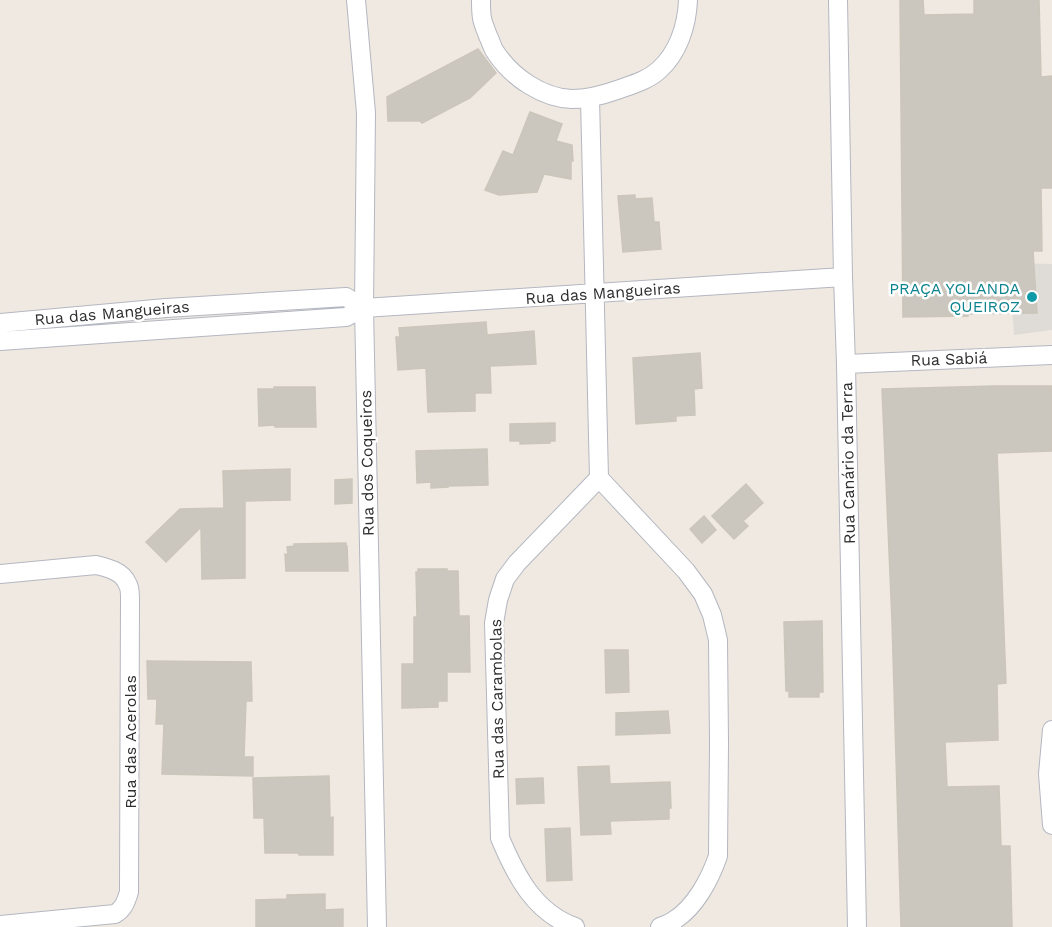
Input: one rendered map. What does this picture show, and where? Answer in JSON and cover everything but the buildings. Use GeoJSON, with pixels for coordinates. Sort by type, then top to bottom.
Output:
{"type":"FeatureCollection","features":[{"type":"Feature","properties":{"kind":"street","name":"Rua dos Coqueiros"},"geometry":{"type":"LineString","coordinates":[[356,0],[366,113],[364,308],[377,927]]}},
{"type":"Feature","properties":{"kind":"street"},"geometry":{"type":"LineString","coordinates":[[481,0],[482,20],[495,51],[511,71],[533,87],[570,99],[590,98],[637,83],[657,72],[669,59],[680,40],[688,12],[688,0]]}},
{"type":"Feature","properties":{"kind":"street","name":"Rua Canário da Terra"},"geometry":{"type":"LineString","coordinates":[[838,0],[857,927]]}},
{"type":"Feature","properties":{"kind":"street"},"geometry":{"type":"LineString","coordinates":[[590,98],[599,478],[686,571],[703,594],[712,615],[718,640],[718,856],[714,869],[690,907],[673,921],[660,927]]}},
{"type":"Feature","properties":{"kind":"street","name":"Rua das Mangueiras"},"geometry":{"type":"LineString","coordinates":[[0,341],[346,317],[364,308],[843,277]]}},
{"type":"Feature","properties":{"kind":"street","name":"Rua das Mangueiras"},"geometry":{"type":"LineString","coordinates":[[0,323],[166,308],[346,297],[364,308]]}},
{"type":"Feature","properties":{"kind":"street"},"geometry":{"type":"LineString","coordinates":[[166,308],[167,329]]}},
{"type":"Feature","properties":{"kind":"street","name":"Rua Sabiá"},"geometry":{"type":"LineString","coordinates":[[846,363],[1052,355]]}},
{"type":"Feature","properties":{"kind":"street","name":"Rua das Carambolas"},"geometry":{"type":"LineString","coordinates":[[575,927],[560,921],[538,903],[511,865],[500,838],[494,623],[505,579],[517,563],[599,478]]}},
{"type":"Feature","properties":{"kind":"street","name":"Rua das Acerolas"},"geometry":{"type":"LineString","coordinates":[[0,574],[96,565],[111,569],[122,576],[128,584],[130,598],[129,892],[127,899],[120,911],[115,914],[0,926]]}},
{"type":"Feature","properties":{"kind":"street"},"geometry":{"type":"LineString","coordinates":[[1052,730],[1048,774],[1052,825]]}},
{"type":"Feature","properties":{"kind":"shaded area","name":"PRAÇA YOLANDA QUEIROZ"},"geometry":{"type":"Polygon","coordinates":[[[1009,263],[1052,264],[1052,330],[1014,335],[1009,263]]]}},
{"type":"Feature","properties":{"kind":"place","name":"PRAÇA YOLANDA QUEIROZ"},"geometry":{"type":"Point","coordinates":[1032,297]}}]}
